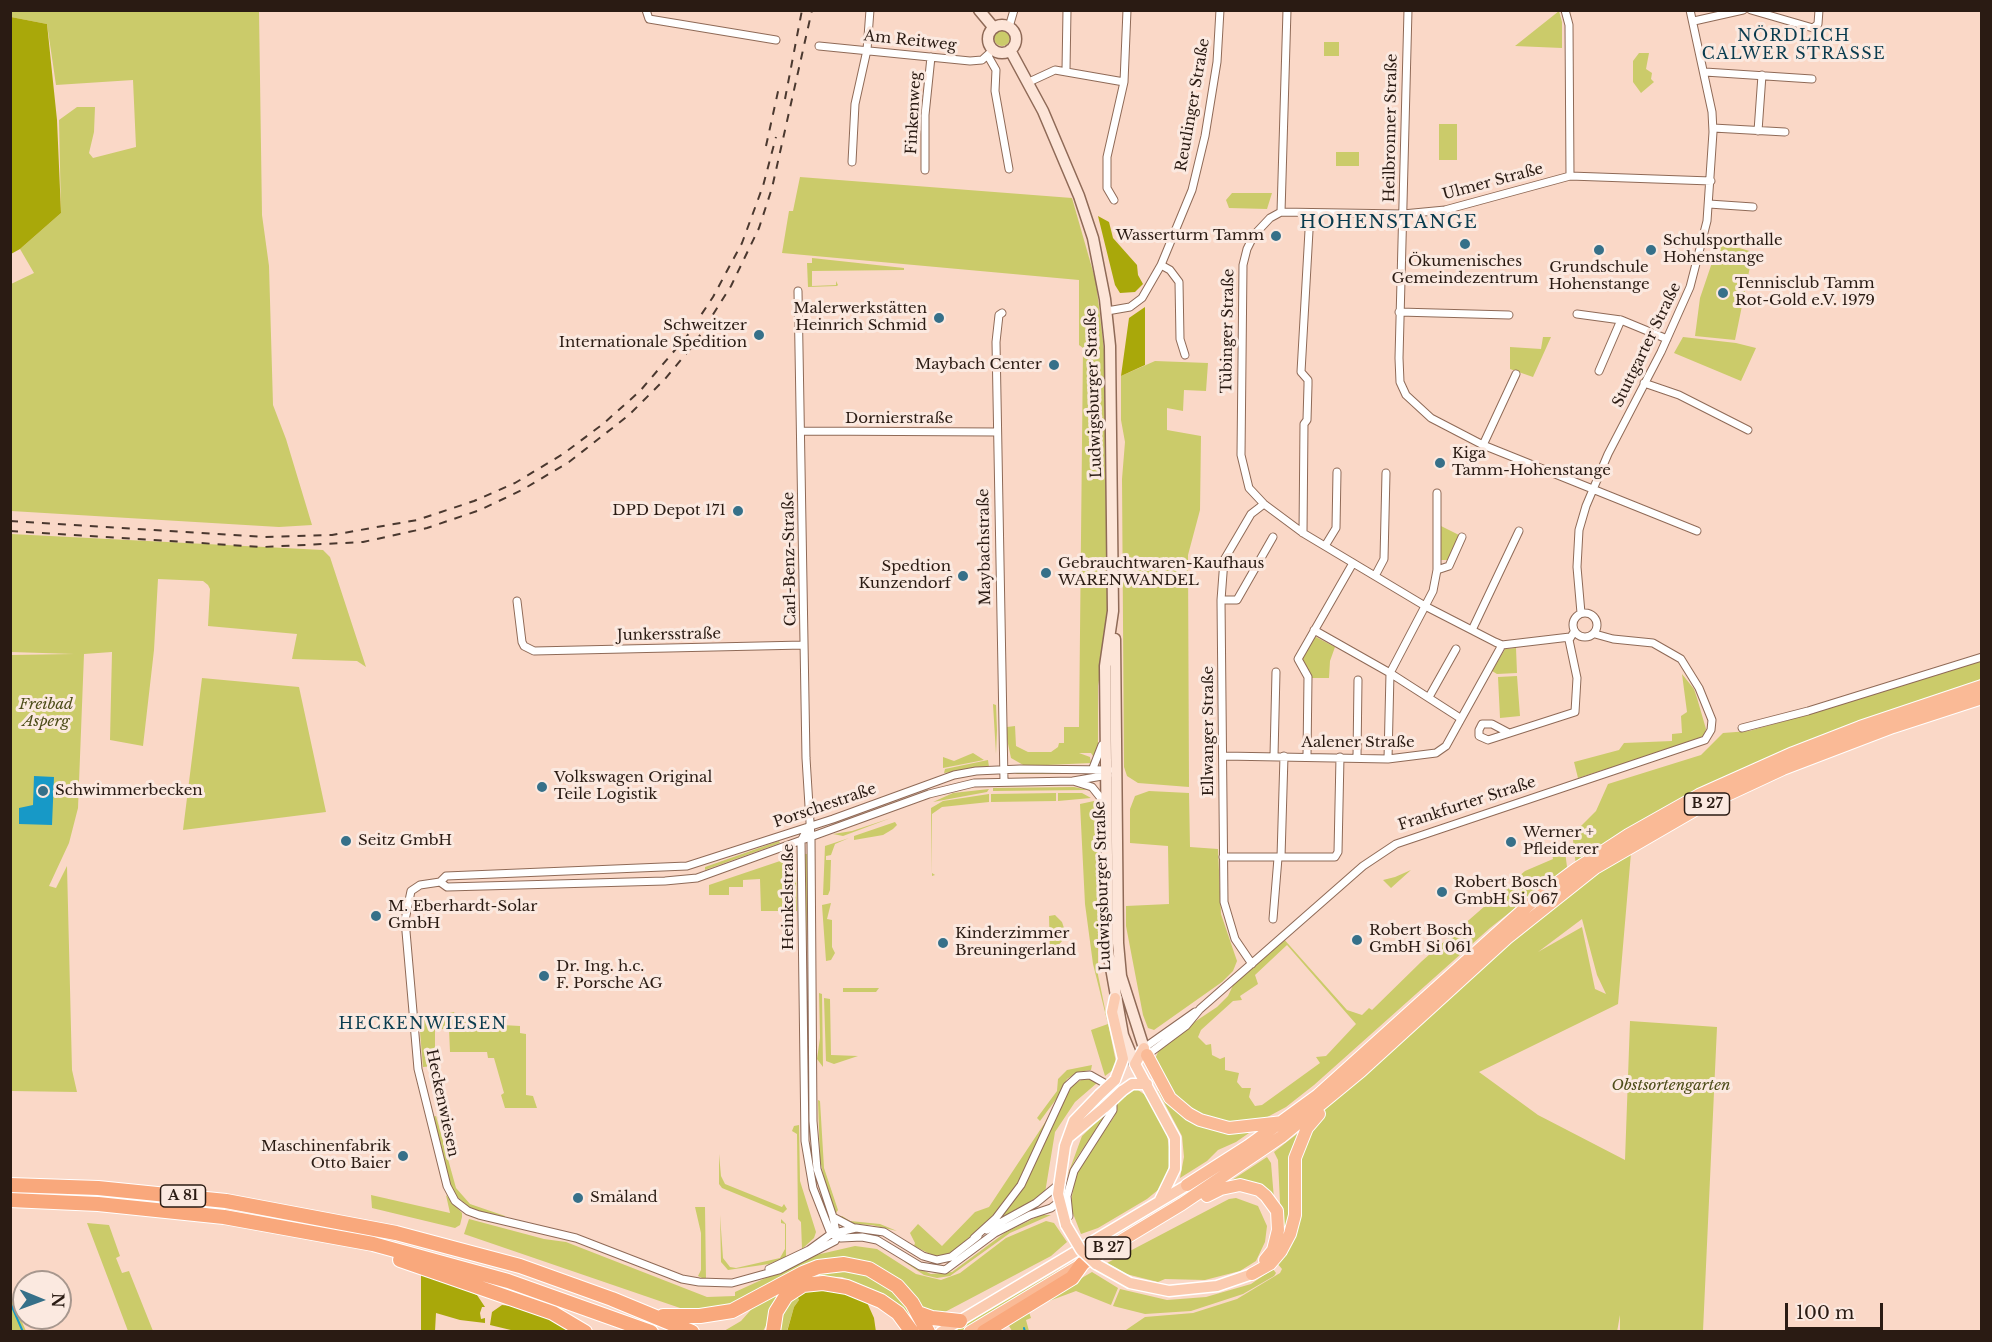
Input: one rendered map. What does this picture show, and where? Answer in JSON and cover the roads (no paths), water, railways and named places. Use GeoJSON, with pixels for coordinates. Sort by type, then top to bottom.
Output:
{"type":"FeatureCollection","features":[{"type":"Feature","properties":{"kind":"highway","name":"B 27"},"geometry":{"type":"LineString","coordinates":[[1187,1185],[1283,1122],[1353,1064],[1533,901],[1587,861],[1628,835],[1700,795],[1793,753],[1860,727],[1982,686]]}},
{"type":"Feature","properties":{"kind":"highway","name":"B 27"},"geometry":{"type":"LineString","coordinates":[[970,1332],[1034,1291],[1182,1204],[1274,1142],[1326,1102],[1540,910],[1621,852],[1695,810],[1784,769],[1893,727],[1982,698]]}},
{"type":"Feature","properties":{"kind":"highway"},"geometry":{"type":"LineString","coordinates":[[1146,1052],[1170,1098],[1200,1120],[1229,1128],[1283,1122]]}},
{"type":"Feature","properties":{"kind":"highway"},"geometry":{"type":"LineString","coordinates":[[1252,1274],[1270,1264],[1281,1251],[1290,1234],[1295,1215],[1294,1172],[1297,1150],[1306,1128],[1326,1102]]}},
{"type":"Feature","properties":{"kind":"highway","name":"A 81"},"geometry":{"type":"LineString","coordinates":[[10,1185],[156,1193],[271,1208],[344,1222],[459,1248],[520,1266],[692,1332]]}},
{"type":"Feature","properties":{"kind":"highway"},"geometry":{"type":"LineString","coordinates":[[1182,1204],[1200,1200],[1221,1189],[1240,1185],[1259,1190],[1266,1196],[1276,1211],[1278,1230],[1273,1250],[1252,1274]]}},
{"type":"Feature","properties":{"kind":"highway","name":"A 81"},"geometry":{"type":"LineString","coordinates":[[10,1200],[98,1204],[224,1217],[373,1244],[508,1281],[651,1332]]}},
{"type":"Feature","properties":{"kind":"highway"},"geometry":{"type":"LineString","coordinates":[[373,1244],[389,1257],[554,1313],[585,1332]]}},
{"type":"Feature","properties":{"kind":"highway"},"geometry":{"type":"LineString","coordinates":[[655,1316],[700,1316],[732,1311],[803,1273],[818,1267],[844,1264],[869,1269],[891,1281],[906,1296],[928,1332]]}},
{"type":"Feature","properties":{"kind":"highway"},"geometry":{"type":"LineString","coordinates":[[984,1332],[1072,1278],[1082,1264]]}},
{"type":"Feature","properties":{"kind":"highway"},"geometry":{"type":"LineString","coordinates":[[773,1332],[776,1312],[786,1296],[803,1285],[823,1283],[847,1287],[881,1301],[898,1313],[912,1332]]}},
{"type":"Feature","properties":{"kind":"highway"},"geometry":{"type":"LineString","coordinates":[[918,1313],[932,1318],[960,1321]]}},
{"type":"Feature","properties":{"kind":"main road"},"geometry":{"type":"LineString","coordinates":[[979,10],[994,28]]}},
{"type":"Feature","properties":{"kind":"main road"},"geometry":{"type":"LineString","coordinates":[[1004,25],[1009,27],[1016,36],[1010,50],[991,53],[988,39],[994,28],[1004,25]]}},
{"type":"Feature","properties":{"kind":"main road","name":"Ludwigsburger Straße"},"geometry":{"type":"LineString","coordinates":[[1010,50],[1029,82],[1079,196],[1093,238],[1107,311],[1110,346],[1113,611],[1109,772],[1106,804],[1108,951],[1123,1035],[1135,1064]]}},
{"type":"Feature","properties":{"kind":"main road","name":"Ludwigsburger Straße"},"geometry":{"type":"LineString","coordinates":[[1113,611],[1105,666],[1105,728],[1120,968],[1129,1007],[1146,1052]]}},
{"type":"Feature","properties":{"kind":"main road"},"geometry":{"type":"LineString","coordinates":[[1115,998],[1112,1012],[1123,1059],[1115,1080]]}},
{"type":"Feature","properties":{"kind":"main road"},"geometry":{"type":"LineString","coordinates":[[1146,1052],[1074,1121],[1067,1139],[1063,1187],[1055,1205],[1085,1255],[1115,1277],[1139,1287],[1184,1291],[1217,1286],[1252,1274]]}},
{"type":"Feature","properties":{"kind":"main road"},"geometry":{"type":"LineString","coordinates":[[1135,1064],[1172,1130],[1177,1147],[1173,1175],[1157,1204]]}},
{"type":"Feature","properties":{"kind":"main road"},"geometry":{"type":"LineString","coordinates":[[1067,1139],[1132,1084],[1147,1084]]}},
{"type":"Feature","properties":{"kind":"main road","name":"B 27"},"geometry":{"type":"LineString","coordinates":[[940,1332],[1187,1185]]}},
{"type":"Feature","properties":{"kind":"street"},"geometry":{"type":"LineString","coordinates":[[646,10],[649,19],[776,40]]}},
{"type":"Feature","properties":{"kind":"street"},"geometry":{"type":"LineString","coordinates":[[852,162],[855,104],[867,50],[870,10]]}},
{"type":"Feature","properties":{"kind":"street"},"geometry":{"type":"LineString","coordinates":[[1009,27],[1014,10]]}},
{"type":"Feature","properties":{"kind":"street"},"geometry":{"type":"LineString","coordinates":[[1066,70],[1067,10]]}},
{"type":"Feature","properties":{"kind":"street"},"geometry":{"type":"LineString","coordinates":[[1114,200],[1107,188],[1107,157],[1125,82],[1127,10]]}},
{"type":"Feature","properties":{"kind":"street","name":"Reutlinger Straße"},"geometry":{"type":"LineString","coordinates":[[1107,311],[1123,309],[1136,303],[1161,265],[1192,190],[1205,136],[1217,62],[1220,10]]}},
{"type":"Feature","properties":{"kind":"street"},"geometry":{"type":"LineString","coordinates":[[1281,212],[1287,10]]}},
{"type":"Feature","properties":{"kind":"street","name":"Heilbronner Straße"},"geometry":{"type":"LineString","coordinates":[[1408,10],[1399,312],[1400,382],[1406,395],[1431,418],[1483,446],[1697,531]]}},
{"type":"Feature","properties":{"kind":"street"},"geometry":{"type":"LineString","coordinates":[[1565,10],[1569,25],[1570,176]]}},
{"type":"Feature","properties":{"kind":"street","name":"Stuttgarter Straße"},"geometry":{"type":"LineString","coordinates":[[1572,634],[1573,621],[1581,613],[1577,567],[1580,531],[1592,490],[1667,339],[1690,287],[1700,256],[1709,204],[1713,128],[1705,72],[1690,10]]}},
{"type":"Feature","properties":{"kind":"street"},"geometry":{"type":"LineString","coordinates":[[1694,21],[1743,10]]}},
{"type":"Feature","properties":{"kind":"street"},"geometry":{"type":"LineString","coordinates":[[1751,10],[1813,28],[1818,24],[1819,10]]}},
{"type":"Feature","properties":{"kind":"street","name":"Am Reitweg"},"geometry":{"type":"LineString","coordinates":[[819,46],[970,60],[982,60],[991,53]]}},
{"type":"Feature","properties":{"kind":"street"},"geometry":{"type":"LineString","coordinates":[[991,53],[996,70],[995,91],[1009,169]]}},
{"type":"Feature","properties":{"kind":"street","name":"Finkenweg"},"geometry":{"type":"LineString","coordinates":[[925,170],[925,115],[931,57]]}},
{"type":"Feature","properties":{"kind":"street"},"geometry":{"type":"LineString","coordinates":[[1029,82],[1048,72],[1066,70],[1125,82]]}},
{"type":"Feature","properties":{"kind":"street"},"geometry":{"type":"LineString","coordinates":[[1705,72],[1812,79]]}},
{"type":"Feature","properties":{"kind":"street"},"geometry":{"type":"LineString","coordinates":[[1758,131],[1762,75]]}},
{"type":"Feature","properties":{"kind":"street"},"geometry":{"type":"LineString","coordinates":[[1713,128],[1785,132]]}},
{"type":"Feature","properties":{"kind":"street","name":"Ulmer Straße"},"geometry":{"type":"LineString","coordinates":[[1281,212],[1403,214],[1445,210],[1570,176],[1711,181]]}},
{"type":"Feature","properties":{"kind":"street"},"geometry":{"type":"LineString","coordinates":[[1709,204],[1754,207]]}},
{"type":"Feature","properties":{"kind":"street","name":"Tübinger Straße"},"geometry":{"type":"LineString","coordinates":[[1281,212],[1270,218],[1254,235],[1243,265],[1240,455],[1249,488],[1264,504],[1303,533],[1425,606],[1502,645]]}},
{"type":"Feature","properties":{"kind":"street"},"geometry":{"type":"LineString","coordinates":[[1303,533],[1304,424],[1307,420],[1308,380],[1300,372],[1310,213]]}},
{"type":"Feature","properties":{"kind":"street"},"geometry":{"type":"LineString","coordinates":[[1161,265],[1170,270],[1179,282],[1180,339],[1185,355]]}},
{"type":"Feature","properties":{"kind":"street","name":"Carl-Benz-Straße"},"geometry":{"type":"LineString","coordinates":[[798,291],[809,826]]}},
{"type":"Feature","properties":{"kind":"street"},"geometry":{"type":"LineString","coordinates":[[1399,312],[1509,315]]}},
{"type":"Feature","properties":{"kind":"street","name":"Maybachstraße"},"geometry":{"type":"LineString","coordinates":[[1002,313],[999,315],[996,342],[1004,781]]}},
{"type":"Feature","properties":{"kind":"street"},"geometry":{"type":"LineString","coordinates":[[1577,314],[1621,320],[1667,339]]}},
{"type":"Feature","properties":{"kind":"street"},"geometry":{"type":"LineString","coordinates":[[1599,371],[1621,320]]}},
{"type":"Feature","properties":{"kind":"street"},"geometry":{"type":"LineString","coordinates":[[1483,446],[1516,374]]}},
{"type":"Feature","properties":{"kind":"street"},"geometry":{"type":"LineString","coordinates":[[1644,383],[1679,395],[1748,430]]}},
{"type":"Feature","properties":{"kind":"street","name":"Dornierstraße"},"geometry":{"type":"LineString","coordinates":[[802,431],[997,432]]}},
{"type":"Feature","properties":{"kind":"street"},"geometry":{"type":"LineString","coordinates":[[1325,546],[1336,528],[1337,472]]}},
{"type":"Feature","properties":{"kind":"street"},"geometry":{"type":"LineString","coordinates":[[1375,576],[1384,559],[1386,473]]}},
{"type":"Feature","properties":{"kind":"street"},"geometry":{"type":"LineString","coordinates":[[1388,759],[1390,673],[1433,591],[1437,570],[1437,493]]}},
{"type":"Feature","properties":{"kind":"street","name":"Ellwanger Straße"},"geometry":{"type":"LineString","coordinates":[[1252,964],[1235,939],[1224,902],[1221,600],[1224,560],[1251,514],[1264,504]]}},
{"type":"Feature","properties":{"kind":"street"},"geometry":{"type":"LineString","coordinates":[[1472,630],[1519,531]]}},
{"type":"Feature","properties":{"kind":"street"},"geometry":{"type":"LineString","coordinates":[[1221,600],[1237,600],[1273,537]]}},
{"type":"Feature","properties":{"kind":"street"},"geometry":{"type":"LineString","coordinates":[[1437,570],[1449,566],[1462,537]]}},
{"type":"Feature","properties":{"kind":"street"},"geometry":{"type":"LineString","coordinates":[[1307,756],[1308,677],[1298,659],[1353,563]]}},
{"type":"Feature","properties":{"kind":"street","name":"Junkersstraße"},"geometry":{"type":"LineString","coordinates":[[517,601],[522,642],[524,646],[534,651],[804,645]]}},
{"type":"Feature","properties":{"kind":"street"},"geometry":{"type":"LineString","coordinates":[[1502,645],[1572,634],[1583,638],[1595,634],[1597,625],[1594,617],[1581,613]]}},
{"type":"Feature","properties":{"kind":"street"},"geometry":{"type":"LineString","coordinates":[[1314,630],[1390,673],[1396,679],[1429,697],[1460,718]]}},
{"type":"Feature","properties":{"kind":"street"},"geometry":{"type":"LineString","coordinates":[[1509,733],[1575,712],[1576,678],[1572,634]]}},
{"type":"Feature","properties":{"kind":"street","name":"Frankfurter Straße"},"geometry":{"type":"LineString","coordinates":[[1146,1052],[1186,1026],[1200,1009],[1371,860],[1396,844],[1699,744],[1709,735],[1713,724],[1696,682],[1677,655],[1653,643],[1613,639],[1595,634]]}},
{"type":"Feature","properties":{"kind":"street","name":"Aalener Straße"},"geometry":{"type":"LineString","coordinates":[[1224,756],[1388,759],[1436,753],[1446,746],[1502,645]]}},
{"type":"Feature","properties":{"kind":"street"},"geometry":{"type":"LineString","coordinates":[[1429,697],[1456,649]]}},
{"type":"Feature","properties":{"kind":"street"},"geometry":{"type":"LineString","coordinates":[[1742,728],[1808,711],[1982,657]]}},
{"type":"Feature","properties":{"kind":"street"},"geometry":{"type":"LineString","coordinates":[[1274,756],[1276,672]]}},
{"type":"Feature","properties":{"kind":"street"},"geometry":{"type":"LineString","coordinates":[[1357,758],[1358,680]]}},
{"type":"Feature","properties":{"kind":"street"},"geometry":{"type":"LineString","coordinates":[[1093,768],[1100,756],[1105,728]]}},
{"type":"Feature","properties":{"kind":"street"},"geometry":{"type":"LineString","coordinates":[[1273,919],[1280,857],[1284,756]]}},
{"type":"Feature","properties":{"kind":"street"},"geometry":{"type":"LineString","coordinates":[[1223,857],[1331,858],[1338,852],[1340,757]]}},
{"type":"Feature","properties":{"kind":"street","name":"Porschestraße"},"geometry":{"type":"LineString","coordinates":[[1093,768],[1109,772],[1073,781],[1004,781],[947,788],[697,878],[447,887],[440,882],[446,876],[687,866],[809,826],[942,778],[976,771],[1003,770],[1093,768]]}},
{"type":"Feature","properties":{"kind":"street","name":"Porschestraße"},"geometry":{"type":"LineString","coordinates":[[1073,781],[1092,787],[1106,804]]}},
{"type":"Feature","properties":{"kind":"street","name":"Heinkelstraße"},"geometry":{"type":"LineString","coordinates":[[809,826],[811,838],[813,1121],[817,1169],[833,1216],[835,1234]]}},
{"type":"Feature","properties":{"kind":"street","name":"Heinkelstraße"},"geometry":{"type":"LineString","coordinates":[[809,826],[801,841],[804,1121],[810,1176],[835,1234]]}},
{"type":"Feature","properties":{"kind":"street"},"geometry":{"type":"LineString","coordinates":[[566,870],[566,884]]}},
{"type":"Feature","properties":{"kind":"street","name":"Heckenwiesen"},"geometry":{"type":"LineString","coordinates":[[440,882],[420,885],[411,891],[405,920],[418,1069],[447,1186],[455,1201],[468,1212],[577,1237],[682,1279],[723,1283],[779,1270],[833,1243],[835,1234]]}},
{"type":"Feature","properties":{"kind":"street"},"geometry":{"type":"LineString","coordinates":[[833,1216],[844,1225],[884,1233],[922,1256],[937,1260],[951,1257],[996,1218],[1021,1185],[1067,1086],[1078,1076],[1090,1074],[1106,1084],[1113,1099],[1113,1110],[1063,1187],[974,1238]]}},
{"type":"Feature","properties":{"kind":"street"},"geometry":{"type":"LineString","coordinates":[[804,1121],[813,1121]]}},
{"type":"Feature","properties":{"kind":"street"},"geometry":{"type":"LineString","coordinates":[[1063,1187],[1066,1221]]}},
{"type":"Feature","properties":{"kind":"street"},"geometry":{"type":"LineString","coordinates":[[835,1234],[877,1239],[920,1266],[945,1270],[995,1233],[1055,1205]]}},
{"type":"Feature","properties":{"kind":"street"},"geometry":{"type":"LineString","coordinates":[[835,1234],[856,1228]]}},
{"type":"Feature","properties":{"kind":"water","name":"Schwimmerbecken"},"geometry":{"type":"Polygon","coordinates":[[[34,776],[54,777],[52,825],[19,824],[19,808],[33,805],[34,776]]]}},
{"type":"Feature","properties":{"kind":"waterway"},"geometry":{"type":"LineString","coordinates":[[10,1302],[23,1332]]}},
{"type":"Feature","properties":{"kind":"waterway"},"geometry":{"type":"LineString","coordinates":[[1024,1328],[1025,1332]]}},
{"type":"Feature","properties":{"kind":"railway"},"geometry":{"type":"LineString","coordinates":[[785,99],[802,10]]}},
{"type":"Feature","properties":{"kind":"railway"},"geometry":{"type":"LineString","coordinates":[[10,531],[263,547],[363,542],[427,528],[480,510],[522,490],[569,462],[629,415],[665,379],[695,343],[731,286],[759,228],[772,188],[812,10]]}},
{"type":"Feature","properties":{"kind":"railway"},"geometry":{"type":"LineString","coordinates":[[766,146],[779,87]]}},
{"type":"Feature","properties":{"kind":"railway"},"geometry":{"type":"LineString","coordinates":[[10,521],[264,537],[332,535],[417,520],[474,501],[515,483],[563,454],[603,424],[640,391],[687,336],[713,297],[742,243],[763,186],[776,137]]}},
{"type":"Feature","properties":{"kind":"place","name":"Wasserturm Tamm"},"geometry":{"type":"Point","coordinates":[1276,236]}},
{"type":"Feature","properties":{"kind":"place","name":"Ökumenisches Gemeindezentrum"},"geometry":{"type":"Point","coordinates":[1465,244]}},
{"type":"Feature","properties":{"kind":"place","name":"Grundschule Hohenstange"},"geometry":{"type":"Point","coordinates":[1599,250]}},
{"type":"Feature","properties":{"kind":"place","name":"Schulsporthalle Hohenstange"},"geometry":{"type":"Point","coordinates":[1651,250]}},
{"type":"Feature","properties":{"kind":"place","name":"Tennisclub Tamm Rot-Gold e.V. 1979"},"geometry":{"type":"Point","coordinates":[1723,293]}},
{"type":"Feature","properties":{"kind":"place","name":"Malerwerkstätten Heinrich Schmid"},"geometry":{"type":"Point","coordinates":[939,318]}},
{"type":"Feature","properties":{"kind":"place","name":"Schweitzer Internationale Spedition"},"geometry":{"type":"Point","coordinates":[759,335]}},
{"type":"Feature","properties":{"kind":"place","name":"Maybach Center"},"geometry":{"type":"Point","coordinates":[1054,365]}},
{"type":"Feature","properties":{"kind":"place","name":"Kiga Tamm-Hohenstange"},"geometry":{"type":"Point","coordinates":[1440,463]}},
{"type":"Feature","properties":{"kind":"place","name":"DPD Depot 171"},"geometry":{"type":"Point","coordinates":[738,511]}},
{"type":"Feature","properties":{"kind":"place","name":"Gebrauchtwaren-Kaufhaus WARENWANDEL"},"geometry":{"type":"Point","coordinates":[1046,573]}},
{"type":"Feature","properties":{"kind":"place","name":"Spedtion Kunzendorf"},"geometry":{"type":"Point","coordinates":[963,576]}},
{"type":"Feature","properties":{"kind":"place","name":"Volkswagen Original Teile Logistik"},"geometry":{"type":"Point","coordinates":[542,787]}},
{"type":"Feature","properties":{"kind":"place","name":"Schwimmerbecken"},"geometry":{"type":"Point","coordinates":[43,791]}},
{"type":"Feature","properties":{"kind":"place","name":"Seitz GmbH"},"geometry":{"type":"Point","coordinates":[346,841]}},
{"type":"Feature","properties":{"kind":"place","name":"Werner + Pfleiderer"},"geometry":{"type":"Point","coordinates":[1511,842]}},
{"type":"Feature","properties":{"kind":"place","name":"Robert Bosch GmbH Si 067"},"geometry":{"type":"Point","coordinates":[1442,892]}},
{"type":"Feature","properties":{"kind":"place","name":"M. Eberhardt-Solar GmbH"},"geometry":{"type":"Point","coordinates":[376,916]}},
{"type":"Feature","properties":{"kind":"place","name":"Robert Bosch GmbH Si 061"},"geometry":{"type":"Point","coordinates":[1357,940]}},
{"type":"Feature","properties":{"kind":"place","name":"Kinderzimmer Breuningerland"},"geometry":{"type":"Point","coordinates":[943,943]}},
{"type":"Feature","properties":{"kind":"place","name":"Dr. Ing. h.c. F. Porsche AG"},"geometry":{"type":"Point","coordinates":[544,976]}},
{"type":"Feature","properties":{"kind":"place","name":"Maschinenfabrik Otto Baier"},"geometry":{"type":"Point","coordinates":[403,1156]}},
{"type":"Feature","properties":{"kind":"place","name":"Småland"},"geometry":{"type":"Point","coordinates":[578,1198]}},
{"type":"Feature","properties":{"kind":"district","name":"NÖRDLICH CALWER STRASSE"},"geometry":{"type":"Point","coordinates":[1794,45]}},
{"type":"Feature","properties":{"kind":"district","name":"HOHENSTANGE"},"geometry":{"type":"Point","coordinates":[1389,223]}},
{"type":"Feature","properties":{"kind":"district","name":"HECKENWIESEN"},"geometry":{"type":"Point","coordinates":[423,1024]}},
{"type":"Feature","properties":{"kind":"park label","name":"Freibad Asperg"},"geometry":{"type":"Point","coordinates":[46,714]}},
{"type":"Feature","properties":{"kind":"park label","name":"Obstsortengarten"},"geometry":{"type":"Point","coordinates":[1671,1086]}}]}
